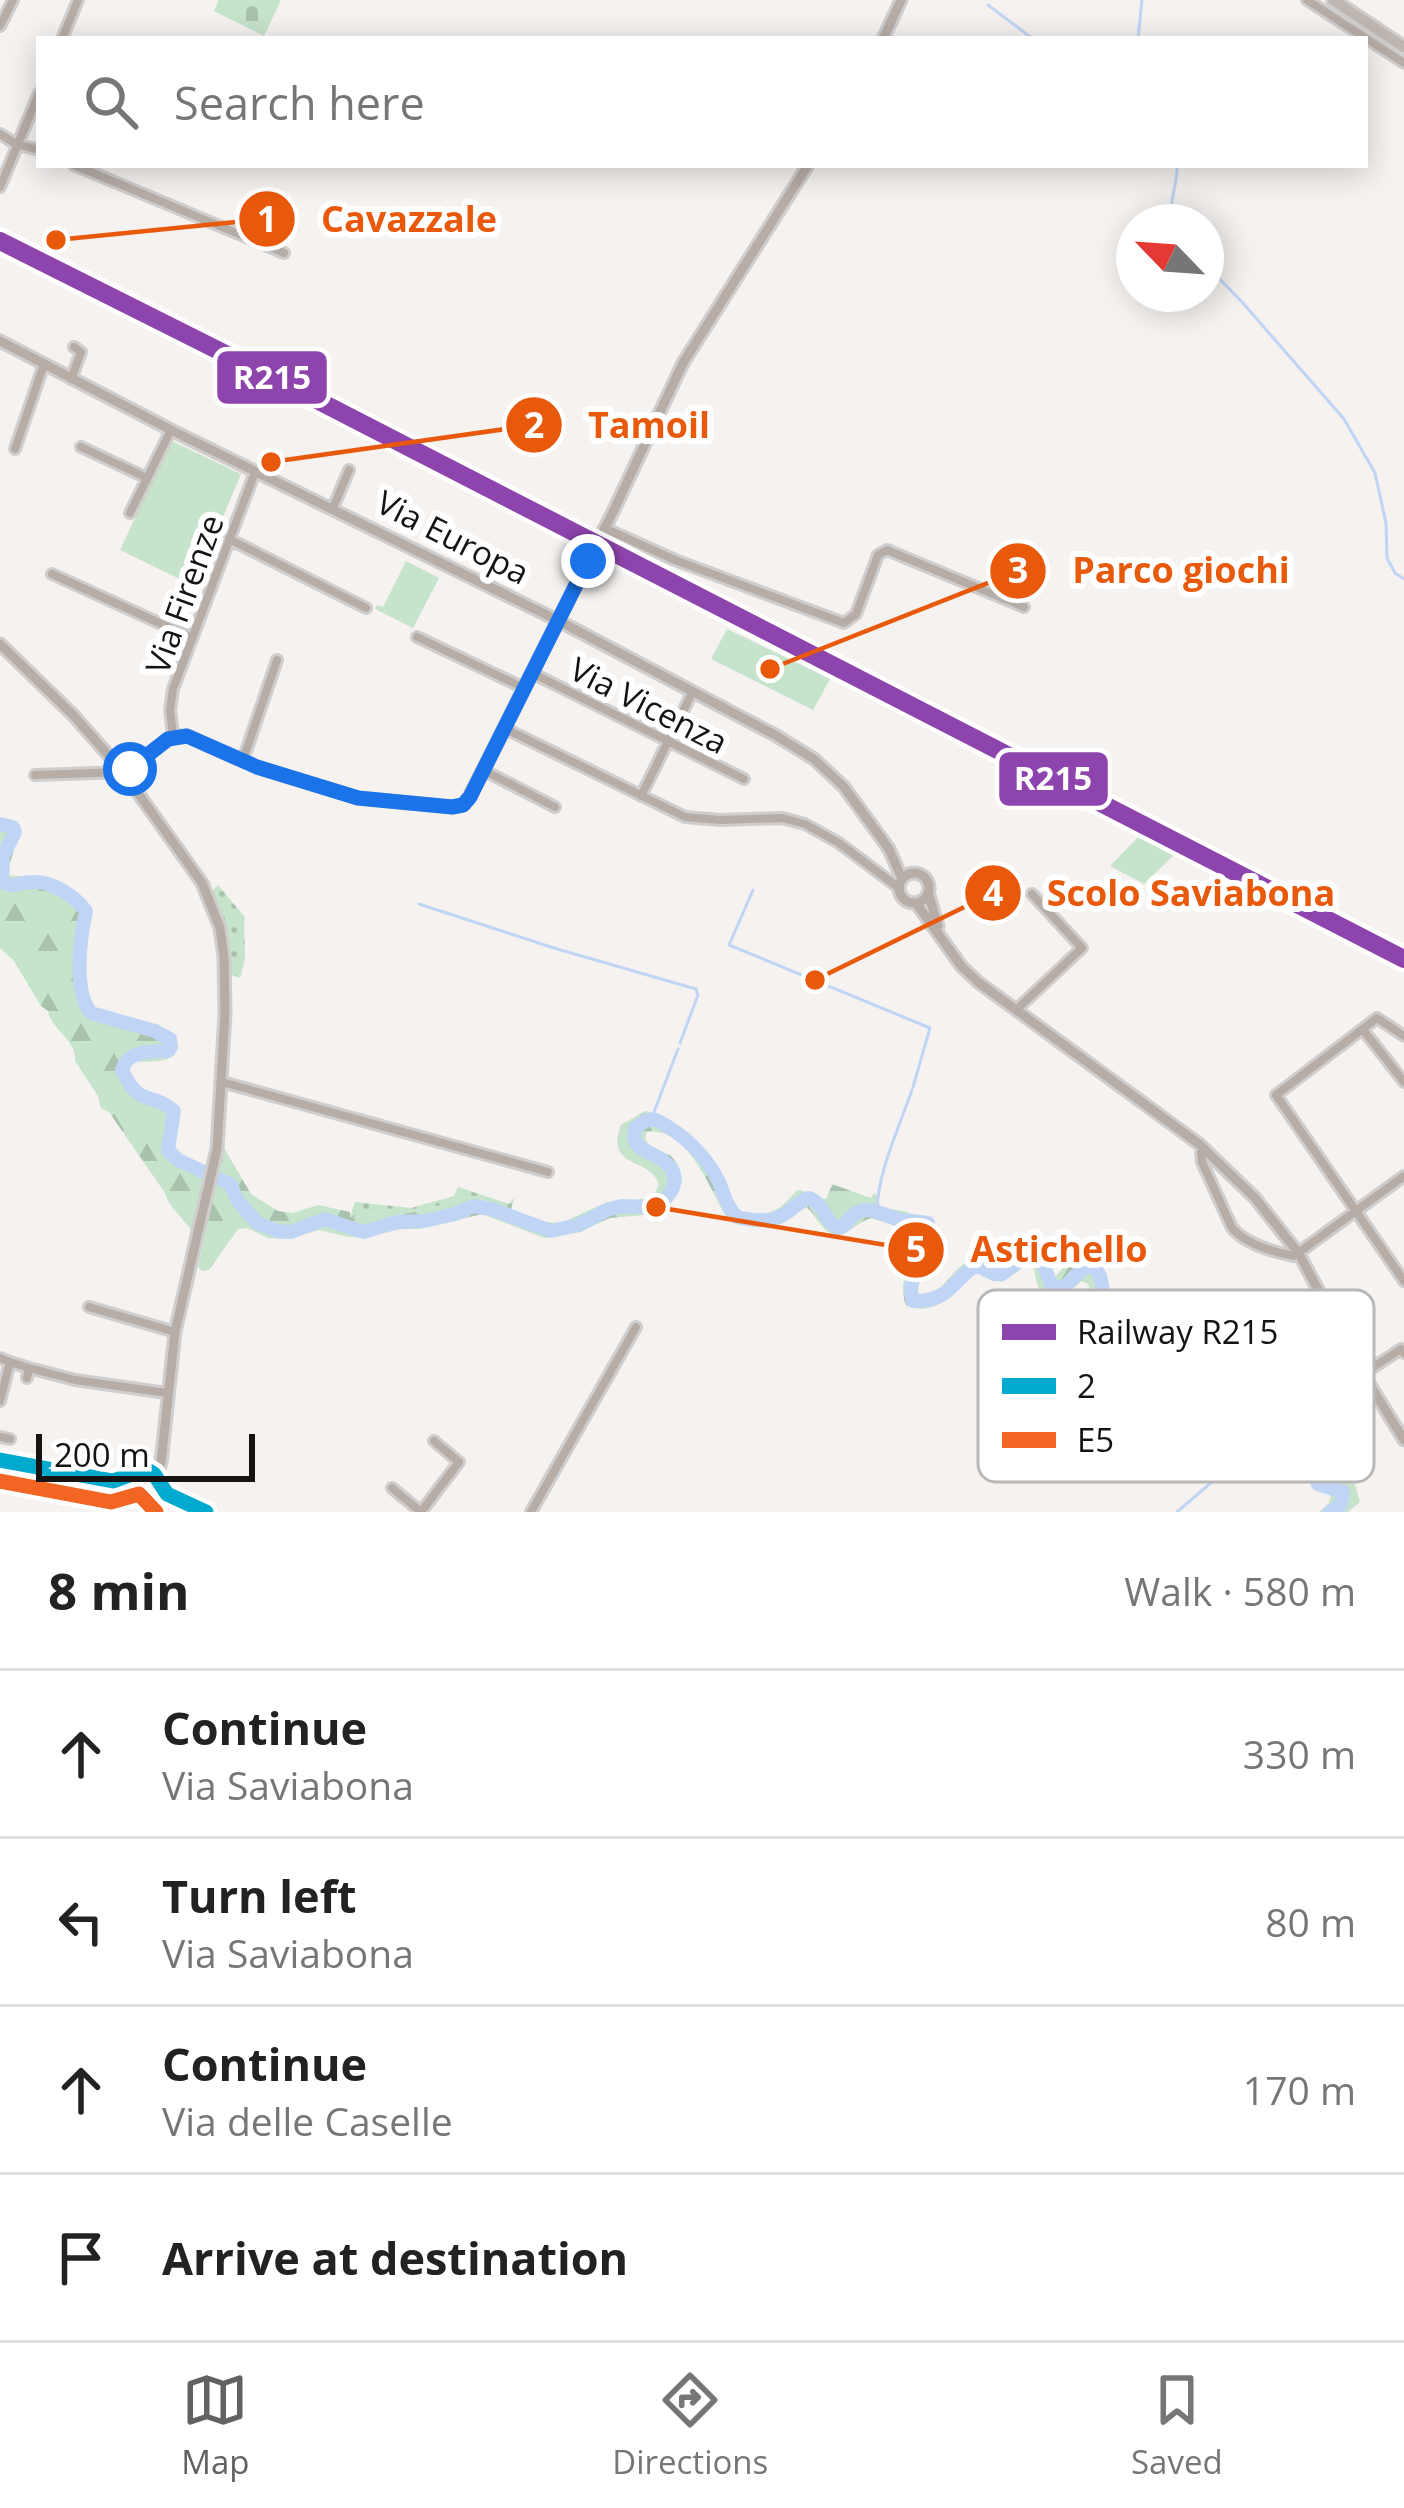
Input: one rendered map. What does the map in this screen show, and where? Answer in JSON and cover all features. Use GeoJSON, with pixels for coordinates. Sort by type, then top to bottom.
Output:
{"type":"FeatureCollection","features":[{"type":"Feature","properties":{"kind":"main road"},"geometry":{"type":"LineString","coordinates":[[1334,0],[1404,47]]}},
{"type":"Feature","properties":{"kind":"main road"},"geometry":{"type":"LineString","coordinates":[[0,1460],[112,1481],[146,1481],[206,1512]]}},
{"type":"Feature","properties":{"kind":"street"},"geometry":{"type":"LineString","coordinates":[[0,26],[13,0]]}},
{"type":"Feature","properties":{"kind":"street"},"geometry":{"type":"LineString","coordinates":[[63,36],[78,0]]}},
{"type":"Feature","properties":{"kind":"street"},"geometry":{"type":"LineString","coordinates":[[885,36],[901,0]]}},
{"type":"Feature","properties":{"kind":"street"},"geometry":{"type":"LineString","coordinates":[[1307,0],[1362,36]]}},
{"type":"Feature","properties":{"kind":"street"},"geometry":{"type":"LineString","coordinates":[[1368,40],[1404,63]]}},
{"type":"Feature","properties":{"kind":"street"},"geometry":{"type":"LineString","coordinates":[[0,187],[36,100]]}},
{"type":"Feature","properties":{"kind":"street"},"geometry":{"type":"LineString","coordinates":[[0,134],[36,149]]}},
{"type":"Feature","properties":{"kind":"street"},"geometry":{"type":"LineString","coordinates":[[81,168],[284,253]]}},
{"type":"Feature","properties":{"kind":"street"},"geometry":{"type":"LineString","coordinates":[[35,775],[123,772],[172,736],[187,736],[358,798],[463,805],[697,338],[806,168]]}},
{"type":"Feature","properties":{"kind":"street","name":"Via Europa"},"geometry":{"type":"LineString","coordinates":[[0,341],[559,621],[775,735],[814,759],[844,787],[889,849]]}},
{"type":"Feature","properties":{"kind":"street"},"geometry":{"type":"LineString","coordinates":[[71,379],[81,352],[74,347]]}},
{"type":"Feature","properties":{"kind":"street"},"geometry":{"type":"LineString","coordinates":[[15,449],[44,364]]}},
{"type":"Feature","properties":{"kind":"street"},"geometry":{"type":"LineString","coordinates":[[130,513],[171,430]]}},
{"type":"Feature","properties":{"kind":"street"},"geometry":{"type":"LineString","coordinates":[[81,447],[147,478]]}},
{"type":"Feature","properties":{"kind":"street","name":"Via Firenze"},"geometry":{"type":"LineString","coordinates":[[172,736],[172,689],[256,470]]}},
{"type":"Feature","properties":{"kind":"street"},"geometry":{"type":"LineString","coordinates":[[333,508],[349,470]]}},
{"type":"Feature","properties":{"kind":"street"},"geometry":{"type":"LineString","coordinates":[[604,528],[675,560],[844,622],[856,614],[878,555],[890,549],[1024,607]]}},
{"type":"Feature","properties":{"kind":"street"},"geometry":{"type":"LineString","coordinates":[[229,539],[366,608]]}},
{"type":"Feature","properties":{"kind":"street","name":"Via Firenze"},"geometry":{"type":"LineString","coordinates":[[52,574],[192,638]]}},
{"type":"Feature","properties":{"kind":"street"},"geometry":{"type":"LineString","coordinates":[[417,637],[524,688]]}},
{"type":"Feature","properties":{"kind":"street"},"geometry":{"type":"LineString","coordinates":[[0,644],[123,772],[202,883],[220,928],[226,1013],[216,1156],[175,1332],[161,1463],[146,1481]]}},
{"type":"Feature","properties":{"kind":"street"},"geometry":{"type":"LineString","coordinates":[[243,760],[277,660]]}},
{"type":"Feature","properties":{"kind":"street","name":"Via Vicenza"},"geometry":{"type":"LineString","coordinates":[[532,673],[744,779]]}},
{"type":"Feature","properties":{"kind":"street"},"geometry":{"type":"LineString","coordinates":[[641,796],[692,693]]}},
{"type":"Feature","properties":{"kind":"street"},"geometry":{"type":"LineString","coordinates":[[504,728],[685,818],[777,818],[805,824],[900,883]]}},
{"type":"Feature","properties":{"kind":"street"},"geometry":{"type":"LineString","coordinates":[[483,770],[555,807]]}},
{"type":"Feature","properties":{"kind":"street"},"geometry":{"type":"LineString","coordinates":[[889,849],[928,882],[941,937]]}},
{"type":"Feature","properties":{"kind":"street"},"geometry":{"type":"LineString","coordinates":[[889,849],[905,900],[916,903],[962,967],[1204,1149],[1255,1198],[1299,1254],[1318,1290]]}},
{"type":"Feature","properties":{"kind":"street"},"geometry":{"type":"LineString","coordinates":[[900,883],[908,874],[917,873]]}},
{"type":"Feature","properties":{"kind":"street"},"geometry":{"type":"LineString","coordinates":[[916,903],[928,892]]}},
{"type":"Feature","properties":{"kind":"street"},"geometry":{"type":"LineString","coordinates":[[1016,1010],[1082,948],[1032,894]]}},
{"type":"Feature","properties":{"kind":"street"},"geometry":{"type":"LineString","coordinates":[[1404,1036],[1377,1018],[1276,1095],[1404,1281]]}},
{"type":"Feature","properties":{"kind":"street"},"geometry":{"type":"LineString","coordinates":[[1364,1030],[1404,1082]]}},
{"type":"Feature","properties":{"kind":"street"},"geometry":{"type":"LineString","coordinates":[[223,1082],[548,1172]]}},
{"type":"Feature","properties":{"kind":"street"},"geometry":{"type":"LineString","coordinates":[[1204,1149],[1202,1162],[1238,1235],[1294,1256],[1404,1175]]}},
{"type":"Feature","properties":{"kind":"street"},"geometry":{"type":"LineString","coordinates":[[89,1307],[175,1332]]}},
{"type":"Feature","properties":{"kind":"street"},"geometry":{"type":"LineString","coordinates":[[531,1512],[636,1327]]}},
{"type":"Feature","properties":{"kind":"street"},"geometry":{"type":"LineString","coordinates":[[1374,1367],[1401,1349],[1404,1354]]}},
{"type":"Feature","properties":{"kind":"street"},"geometry":{"type":"LineString","coordinates":[[0,1401],[5,1360],[28,1373],[167,1393]]}},
{"type":"Feature","properties":{"kind":"street"},"geometry":{"type":"LineString","coordinates":[[1374,1392],[1404,1440]]}},
{"type":"Feature","properties":{"kind":"street"},"geometry":{"type":"LineString","coordinates":[[392,1488],[421,1512],[459,1462],[434,1441]]}},
{"type":"Feature","properties":{"kind":"green space"},"geometry":{"type":"Polygon","coordinates":[[[219,0],[281,0],[264,36],[214,11],[219,0]]]}},
{"type":"Feature","properties":{"kind":"green space"},"geometry":{"type":"Polygon","coordinates":[[[174,442],[241,474],[194,586],[120,550],[174,442]]]}},
{"type":"Feature","properties":{"kind":"green space"},"geometry":{"type":"Polygon","coordinates":[[[406,561],[439,578],[413,628],[375,609],[383,607],[406,561]]]}},
{"type":"Feature","properties":{"kind":"green space"},"geometry":{"type":"Polygon","coordinates":[[[727,629],[830,679],[813,710],[711,659],[727,629]]]}},
{"type":"Feature","properties":{"kind":"green space"},"geometry":{"type":"Polygon","coordinates":[[[0,822],[20,827],[7,875],[51,880],[87,906],[81,970],[89,1007],[164,1031],[176,1045],[170,1058],[132,1061],[125,1067],[146,1092],[176,1106],[179,1120],[173,1145],[178,1154],[210,1168],[194,1233],[109,1112],[101,1108],[72,1047],[14,961],[0,948],[0,822]]]}},
{"type":"Feature","properties":{"kind":"green space"},"geometry":{"type":"Polygon","coordinates":[[[1138,837],[1174,855],[1144,884],[1110,866],[1138,837]]]}},
{"type":"Feature","properties":{"kind":"green space"},"geometry":{"type":"Polygon","coordinates":[[[218,885],[244,916],[245,959],[240,978],[232,975],[225,927],[212,891],[218,885]]]}},
{"type":"Feature","properties":{"kind":"green space"},"geometry":{"type":"Polygon","coordinates":[[[645,1111],[677,1127],[708,1157],[736,1212],[771,1212],[797,1190],[826,1199],[832,1184],[871,1198],[874,1193],[880,1207],[916,1215],[936,1226],[911,1287],[917,1299],[934,1292],[974,1257],[998,1265],[1035,1243],[1055,1277],[1075,1255],[1085,1256],[1098,1265],[1109,1290],[1091,1290],[1081,1281],[1070,1290],[1040,1290],[1033,1264],[1001,1282],[975,1272],[936,1306],[906,1305],[903,1285],[922,1231],[872,1218],[832,1234],[805,1206],[769,1225],[728,1220],[686,1149],[662,1133],[647,1132],[649,1145],[671,1156],[682,1179],[668,1207],[656,1214],[610,1218],[580,1232],[544,1238],[482,1214],[365,1237],[319,1230],[286,1239],[268,1238],[238,1229],[209,1270],[198,1267],[224,1148],[251,1194],[278,1211],[293,1213],[318,1205],[350,1212],[350,1217],[412,1213],[473,1196],[544,1222],[561,1223],[607,1202],[654,1194],[659,1185],[654,1176],[619,1149],[621,1125],[645,1111]]]}},
{"type":"Feature","properties":{"kind":"green space"},"geometry":{"type":"Polygon","coordinates":[[[458,1187],[509,1204],[515,1196],[511,1209],[473,1196],[412,1213],[350,1217],[355,1202],[411,1208],[454,1196],[458,1187]]]}},
{"type":"Feature","properties":{"kind":"green space"},"geometry":{"type":"Polygon","coordinates":[[[1354,1482],[1360,1502],[1348,1512],[1319,1512],[1331,1496],[1327,1489],[1313,1484],[1354,1482]]]}},
{"type":"Feature","properties":{"kind":"waterway"},"geometry":{"type":"LineString","coordinates":[[1138,36],[1142,0]]}},
{"type":"Feature","properties":{"kind":"waterway"},"geometry":{"type":"LineString","coordinates":[[1314,0],[1373,38]]}},
{"type":"Feature","properties":{"kind":"waterway"},"geometry":{"type":"LineString","coordinates":[[988,5],[1029,36]]}},
{"type":"Feature","properties":{"kind":"waterway"},"geometry":{"type":"LineString","coordinates":[[1172,204],[1177,168]]}},
{"type":"Feature","properties":{"kind":"waterway"},"geometry":{"type":"LineString","coordinates":[[1224,284],[1344,419],[1375,473],[1386,523],[1387,558],[1404,579]]}},
{"type":"Feature","properties":{"kind":"waterway"},"geometry":{"type":"LineString","coordinates":[[0,824],[15,832],[3,856],[2,882],[47,884],[86,911],[80,978],[91,1013],[170,1039],[167,1051],[134,1055],[122,1070],[140,1095],[174,1111],[168,1150],[178,1160],[230,1184],[257,1223],[291,1232],[325,1219],[363,1232],[474,1206],[551,1231],[579,1225],[621,1206],[656,1207],[672,1189],[674,1176],[667,1164],[637,1145],[634,1136],[635,1128],[656,1120],[700,1154],[737,1217],[776,1218],[809,1198],[838,1228],[856,1213],[868,1210],[928,1223],[930,1233],[913,1281],[913,1301],[943,1294],[976,1265],[1002,1274],[1034,1251],[1053,1289],[1091,1265],[1103,1290]]}},
{"type":"Feature","properties":{"kind":"waterway"},"geometry":{"type":"LineString","coordinates":[[753,890],[729,945],[930,1028],[913,1087]]}},
{"type":"Feature","properties":{"kind":"waterway"},"geometry":{"type":"LineString","coordinates":[[419,904],[696,989],[698,995],[680,1043]]}},
{"type":"Feature","properties":{"kind":"waterway"},"geometry":{"type":"LineString","coordinates":[[651,1120],[678,1049]]}},
{"type":"Feature","properties":{"kind":"waterway"},"geometry":{"type":"LineString","coordinates":[[877,1211],[885,1166],[912,1090]]}},
{"type":"Feature","properties":{"kind":"waterway"},"geometry":{"type":"LineString","coordinates":[[1177,1512],[1212,1482]]}},
{"type":"Feature","properties":{"kind":"waterway"},"geometry":{"type":"LineString","coordinates":[[1317,1482],[1343,1492],[1340,1506],[1330,1512]]}},
{"type":"Feature","properties":{"kind":"rail line","name":"R215"},"geometry":{"type":"LineString","coordinates":[[0,241],[1404,959]]}},
{"type":"Feature","properties":{"kind":"transit line","name":"2"},"geometry":{"type":"LineString","coordinates":[[0,1460],[113,1481],[146,1469],[167,1494],[206,1512]]}},
{"type":"Feature","properties":{"kind":"transit line","name":"E5"},"geometry":{"type":"LineString","coordinates":[[0,1481],[111,1502],[139,1494],[156,1512]]}},
{"type":"Feature","properties":{"kind":"place","name":"Cavazzale"},"geometry":{"type":"Point","coordinates":[56,240]}},
{"type":"Feature","properties":{"kind":"place","name":"Tamoil"},"geometry":{"type":"Point","coordinates":[271,462]}},
{"type":"Feature","properties":{"kind":"place","name":"Parco giochi"},"geometry":{"type":"Point","coordinates":[770,669]}},
{"type":"Feature","properties":{"kind":"place","name":"Scolo Saviabona"},"geometry":{"type":"Point","coordinates":[815,980]}},
{"type":"Feature","properties":{"kind":"place","name":"Astichello"},"geometry":{"type":"Point","coordinates":[656,1207]}},
{"type":"Feature","properties":{"kind":"route"},"geometry":{"type":"LineString","coordinates":[[130,769],[172,736],[187,736],[257,767],[358,798],[463,805],[588,561]]}}]}
